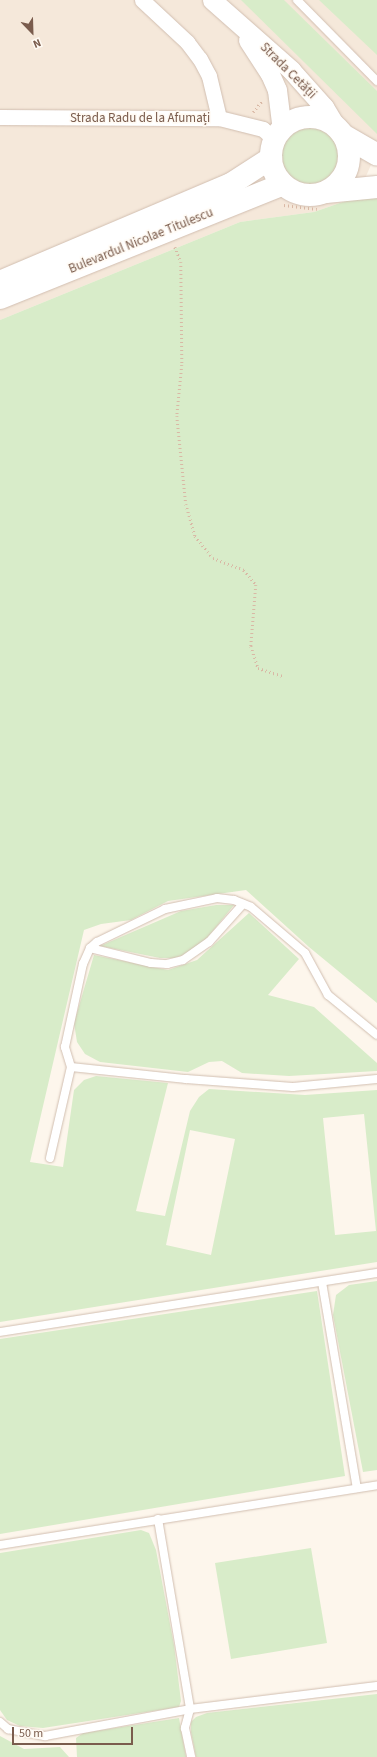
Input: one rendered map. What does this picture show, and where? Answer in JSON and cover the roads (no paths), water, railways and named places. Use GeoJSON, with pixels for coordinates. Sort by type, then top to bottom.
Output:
{"type":"FeatureCollection","features":[{"type":"Feature","properties":{"kind":"main road","name":"Strada Cetății"},"geometry":{"type":"LineString","coordinates":[[282,184],[275,172],[276,143],[294,121],[308,117],[328,121],[339,131],[377,155]]}},
{"type":"Feature","properties":{"kind":"main road","name":"Strada Cetății"},"geometry":{"type":"LineString","coordinates":[[326,192],[341,180],[346,171],[349,152],[339,131]]}},
{"type":"Feature","properties":{"kind":"main road","name":"Bulevardul Nicolae Titulescu"},"geometry":{"type":"LineString","coordinates":[[0,282],[231,184],[276,143]]}},
{"type":"Feature","properties":{"kind":"main road","name":"Bulevardul Nicolae Titulescu"},"geometry":{"type":"LineString","coordinates":[[0,298],[282,184]]}},
{"type":"Feature","properties":{"kind":"main road"},"geometry":{"type":"LineString","coordinates":[[282,184],[294,192],[307,195],[377,187]]}},
{"type":"Feature","properties":{"kind":"street"},"geometry":{"type":"LineString","coordinates":[[142,0],[188,42],[200,59],[209,76],[219,118]]}},
{"type":"Feature","properties":{"kind":"street","name":"Strada Cetății"},"geometry":{"type":"LineString","coordinates":[[212,0],[234,22],[291,70],[324,107],[339,131]]}},
{"type":"Feature","properties":{"kind":"street","name":"Strada Cetății"},"geometry":{"type":"LineString","coordinates":[[234,22],[270,74],[278,96],[276,143]]}},
{"type":"Feature","properties":{"kind":"street","name":"Strada Radu de la Afumați"},"geometry":{"type":"LineString","coordinates":[[0,117],[219,118],[249,123],[263,129],[276,143]]}},
{"type":"Feature","properties":{"kind":"lane"},"geometry":{"type":"LineString","coordinates":[[297,0],[377,81]]}},
{"type":"Feature","properties":{"kind":"lane"},"geometry":{"type":"LineString","coordinates":[[50,1158],[71,1067],[65,1047],[83,964],[90,948],[97,942],[165,909],[217,898],[251,907],[305,953],[328,995],[377,1035]]}},
{"type":"Feature","properties":{"kind":"lane"},"geometry":{"type":"LineString","coordinates":[[90,948],[151,963],[167,964],[183,960],[209,942],[243,904]]}},
{"type":"Feature","properties":{"kind":"lane"},"geometry":{"type":"LineString","coordinates":[[71,1067],[186,1079],[293,1087],[377,1079]]}},
{"type":"Feature","properties":{"kind":"lane"},"geometry":{"type":"LineString","coordinates":[[0,1332],[377,1273]]}},
{"type":"Feature","properties":{"kind":"lane"},"geometry":{"type":"LineString","coordinates":[[322,1282],[357,1488]]}},
{"type":"Feature","properties":{"kind":"lane"},"geometry":{"type":"LineString","coordinates":[[0,1545],[377,1485]]}},
{"type":"Feature","properties":{"kind":"lane"},"geometry":{"type":"LineString","coordinates":[[158,1519],[190,1709],[185,1728],[191,1757]]}},
{"type":"Feature","properties":{"kind":"lane"},"geometry":{"type":"LineString","coordinates":[[0,1722],[8,1729],[45,1736],[190,1709],[377,1686]]}}]}
